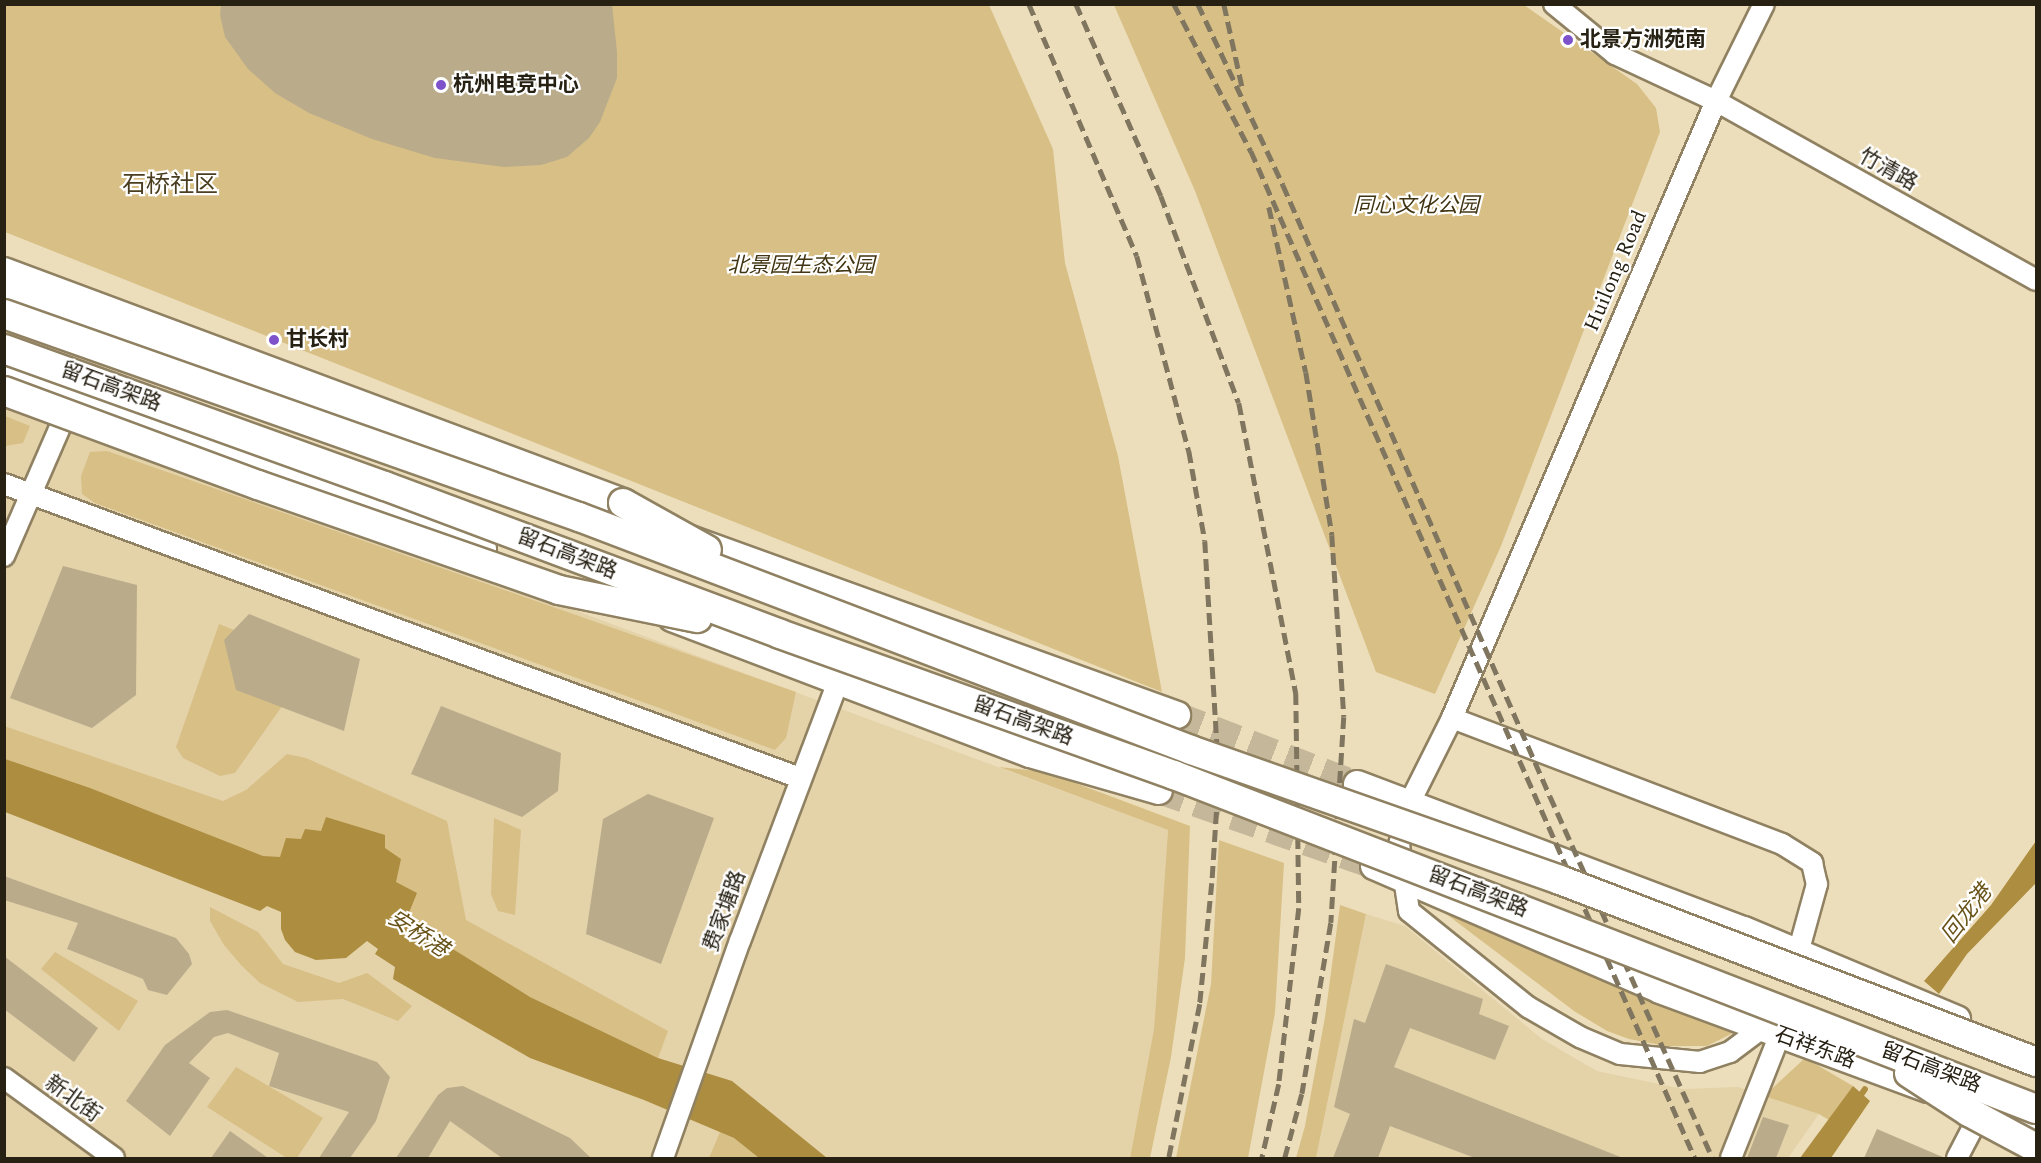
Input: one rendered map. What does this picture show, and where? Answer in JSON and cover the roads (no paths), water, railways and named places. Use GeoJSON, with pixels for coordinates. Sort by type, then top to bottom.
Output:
{"type":"FeatureCollection","features":[{"type":"Feature","properties":{"kind":"highway"},"geometry":{"type":"LineString","coordinates":[[4,272],[623,502],[788,595]]}},
{"type":"Feature","properties":{"kind":"highway","name":"留石高架路"},"geometry":{"type":"LineString","coordinates":[[4,314],[568,513],[1191,750],[1793,960],[2037,1062]]}},
{"type":"Feature","properties":{"kind":"highway","name":"留石高架路"},"geometry":{"type":"LineString","coordinates":[[4,349],[385,486],[780,634],[1174,774],[2037,1109]]}},
{"type":"Feature","properties":{"kind":"highway"},"geometry":{"type":"LineString","coordinates":[[4,391],[258,485],[559,590],[780,634]]}},
{"type":"Feature","properties":{"kind":"highway"},"geometry":{"type":"LineString","coordinates":[[1793,960],[2037,1044]]}},
{"type":"Feature","properties":{"kind":"highway"},"geometry":{"type":"LineString","coordinates":[[1860,1041],[1969,1112],[2037,1148]]}},
{"type":"Feature","properties":{"kind":"main road"},"geometry":{"type":"LineString","coordinates":[[4,295],[1178,715]]}},
{"type":"Feature","properties":{"kind":"main road"},"geometry":{"type":"LineString","coordinates":[[4,374],[1030,754],[1159,791]]}},
{"type":"Feature","properties":{"kind":"main road"},"geometry":{"type":"LineString","coordinates":[[1357,784],[1744,930],[1793,960],[1908,997],[2037,1054]]}},
{"type":"Feature","properties":{"kind":"main road","name":"石祥东路"},"geometry":{"type":"LineString","coordinates":[[1374,866],[1660,990],[2037,1130]]}},
{"type":"Feature","properties":{"kind":"street","name":"竹清路"},"geometry":{"type":"LineString","coordinates":[[1554,4],[1615,54],[1716,101],[2037,280]]}},
{"type":"Feature","properties":{"kind":"street","name":"Huilong Road"},"geometry":{"type":"LineString","coordinates":[[1764,4],[1716,101],[1452,718],[1409,804],[1399,845],[1409,911],[1519,1000],[1580,1036],[1620,1054],[1700,1062],[1730,1052],[1771,1031]]}},
{"type":"Feature","properties":{"kind":"street"},"geometry":{"type":"LineString","coordinates":[[4,556],[72,398]]}},
{"type":"Feature","properties":{"kind":"street"},"geometry":{"type":"LineString","coordinates":[[4,484],[800,778]]}},
{"type":"Feature","properties":{"kind":"street","name":"费家塘路"},"geometry":{"type":"LineString","coordinates":[[663,1158],[704,1038],[838,681]]}},
{"type":"Feature","properties":{"kind":"street"},"geometry":{"type":"LineString","coordinates":[[1452,718],[1782,843],[1812,863],[1817,884],[1793,960]]}},
{"type":"Feature","properties":{"kind":"street"},"geometry":{"type":"LineString","coordinates":[[1731,1158],[1771,1031]]}},
{"type":"Feature","properties":{"kind":"street","name":"新北街"},"geometry":{"type":"LineString","coordinates":[[4,1078],[114,1158]]}},
{"type":"Feature","properties":{"kind":"street"},"geometry":{"type":"LineString","coordinates":[[1957,1158],[1982,1110]]}},
{"type":"Feature","properties":{"kind":"water","name":"安桥港"},"geometry":{"type":"Polygon","coordinates":[[[5,759],[90,788],[263,856],[280,857],[286,838],[301,839],[305,829],[321,831],[326,817],[385,835],[385,848],[401,859],[396,882],[417,893],[406,920],[530,997],[658,1058],[732,1081],[827,1158],[759,1158],[734,1138],[644,1100],[530,1058],[393,979],[395,967],[375,954],[378,949],[367,941],[346,958],[316,960],[295,952],[285,940],[281,929],[281,912],[267,906],[260,911],[5,812],[5,759]]]}},
{"type":"Feature","properties":{"kind":"water"},"geometry":{"type":"Polygon","coordinates":[[[2036,841],[2036,883],[1967,954],[1939,994],[1924,981],[1991,905],[2036,841]]]}},
{"type":"Feature","properties":{"kind":"water"},"geometry":{"type":"Polygon","coordinates":[[[1853,1086],[1870,1101],[1831,1158],[1800,1158],[1853,1086]]]}},
{"type":"Feature","properties":{"kind":"waterway","name":"回龙港"},"geometry":{"type":"LineString","coordinates":[[1858,1099],[1865,1089]]}},
{"type":"Feature","properties":{"kind":"tunnel"},"geometry":{"type":"LineString","coordinates":[[1177,715],[1357,784]]}},
{"type":"Feature","properties":{"kind":"tunnel"},"geometry":{"type":"LineString","coordinates":[[1159,791],[1368,864]]}},
{"type":"Feature","properties":{"kind":"railway"},"geometry":{"type":"LineString","coordinates":[[1029,4],[1137,256],[1189,451],[1205,541],[1219,776],[1212,883],[1200,1004],[1169,1158]]}},
{"type":"Feature","properties":{"kind":"railway"},"geometry":{"type":"LineString","coordinates":[[1076,4],[1161,196],[1239,403],[1296,693],[1299,908],[1279,1084],[1262,1158]]}},
{"type":"Feature","properties":{"kind":"railway"},"geometry":{"type":"LineString","coordinates":[[1174,4],[1251,151],[1695,1158]]}},
{"type":"Feature","properties":{"kind":"railway"},"geometry":{"type":"LineString","coordinates":[[1198,4],[1283,185],[1550,796],[1713,1158]]}},
{"type":"Feature","properties":{"kind":"railway"},"geometry":{"type":"LineString","coordinates":[[1224,4],[1242,86]]}},
{"type":"Feature","properties":{"kind":"railway"},"geometry":{"type":"LineString","coordinates":[[1269,207],[1306,372],[1332,535],[1344,717],[1331,923],[1302,1094],[1285,1158]]}},
{"type":"Feature","properties":{"kind":"place","name":"北景方洲苑南"},"geometry":{"type":"Point","coordinates":[1568,40]}},
{"type":"Feature","properties":{"kind":"place","name":"杭州电竞中心"},"geometry":{"type":"Point","coordinates":[441,85]}},
{"type":"Feature","properties":{"kind":"place","name":"甘长村"},"geometry":{"type":"Point","coordinates":[274,340]}},
{"type":"Feature","properties":{"kind":"district","name":"石桥社区"},"geometry":{"type":"Point","coordinates":[170,186]}},
{"type":"Feature","properties":{"kind":"park label","name":"同心文化公园"},"geometry":{"type":"Point","coordinates":[1416,206]}},
{"type":"Feature","properties":{"kind":"park label","name":"北景园生态公园"},"geometry":{"type":"Point","coordinates":[801,266]}}]}
